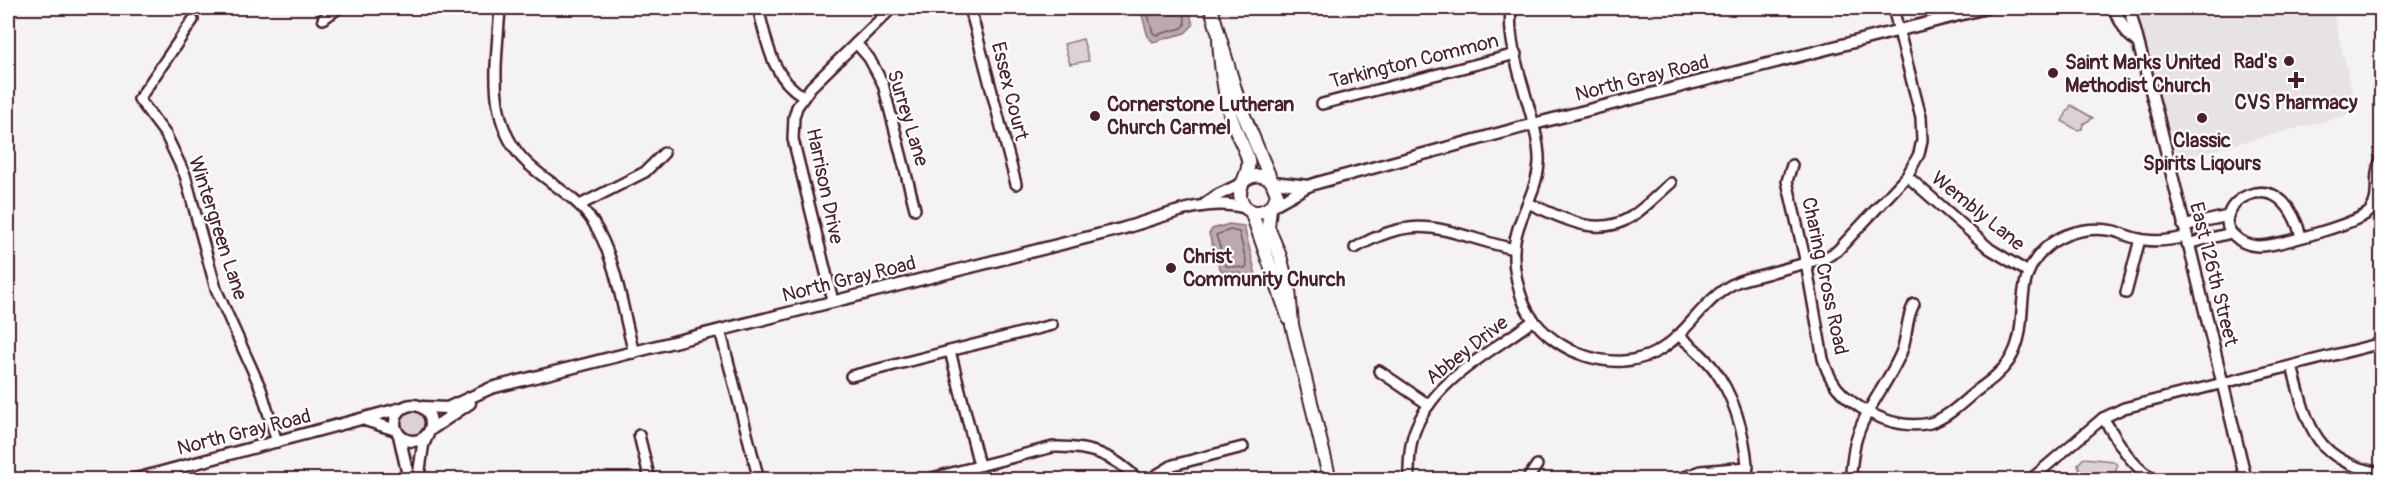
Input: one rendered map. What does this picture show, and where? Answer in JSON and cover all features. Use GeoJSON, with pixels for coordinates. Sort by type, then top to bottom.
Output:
{"type":"FeatureCollection","features":[{"type":"Feature","properties":{"kind":"main road"},"geometry":{"type":"LineString","coordinates":[[1211,8],[1246,126],[1277,194],[1271,207],[1268,227],[1280,256],[1289,290],[1292,325],[1330,480]]}},
{"type":"Feature","properties":{"kind":"main road"},"geometry":{"type":"LineString","coordinates":[[1219,39],[1227,104],[1248,160],[1248,171],[1240,196],[1249,209],[1268,254],[1285,311],[1292,325]]}},
{"type":"Feature","properties":{"kind":"main road"},"geometry":{"type":"LineString","coordinates":[[1244,182],[1260,175],[1272,181]]}},
{"type":"Feature","properties":{"kind":"main road"},"geometry":{"type":"LineString","coordinates":[[1249,209],[1261,212],[1271,207]]}},
{"type":"Feature","properties":{"kind":"street"},"geometry":{"type":"LineString","coordinates":[[323,19],[339,8]]}},
{"type":"Feature","properties":{"kind":"street"},"geometry":{"type":"LineString","coordinates":[[497,8],[496,94],[503,127],[513,146],[527,163],[580,205],[594,224],[606,246],[634,353]]}},
{"type":"Feature","properties":{"kind":"street"},"geometry":{"type":"LineString","coordinates":[[758,8],[771,57],[779,74],[790,87],[803,96]]}},
{"type":"Feature","properties":{"kind":"street","name":"Harrison Drive"},"geometry":{"type":"LineString","coordinates":[[833,301],[792,139],[794,117],[803,96],[892,8]]}},
{"type":"Feature","properties":{"kind":"street","name":"Essex Court"},"geometry":{"type":"LineString","coordinates":[[970,8],[1016,184]]}},
{"type":"Feature","properties":{"kind":"street"},"geometry":{"type":"LineString","coordinates":[[1511,8],[1511,29],[1534,124],[1539,165],[1518,229],[1514,249],[1520,292],[1534,320],[1546,334],[1564,346],[1610,362],[1645,357],[1670,343],[1715,296],[1737,282],[1827,257],[1837,251],[1906,176],[1919,154],[1923,128],[1893,8]]}},
{"type":"Feature","properties":{"kind":"street","name":"North Gray Road"},"geometry":{"type":"LineString","coordinates":[[1271,207],[1308,186],[1534,124],[1986,8]]}},
{"type":"Feature","properties":{"kind":"street","name":"East 126th Street"},"geometry":{"type":"LineString","coordinates":[[2113,8],[2128,34],[2137,42]]}},
{"type":"Feature","properties":{"kind":"street","name":"East 126th Street"},"geometry":{"type":"LineString","coordinates":[[2129,8],[2158,117],[2246,480]]}},
{"type":"Feature","properties":{"kind":"street"},"geometry":{"type":"LineString","coordinates":[[2378,8],[2382,24]]}},
{"type":"Feature","properties":{"kind":"street","name":"Wintergreen Lane"},"geometry":{"type":"LineString","coordinates":[[193,20],[139,99],[166,135],[185,175],[216,289],[261,389],[277,442]]}},
{"type":"Feature","properties":{"kind":"street","name":"Surrey Lane"},"geometry":{"type":"LineString","coordinates":[[856,43],[869,58],[883,84],[915,209]]}},
{"type":"Feature","properties":{"kind":"street","name":"Tarkington Common"},"geometry":{"type":"LineString","coordinates":[[1322,104],[1516,54]]}},
{"type":"Feature","properties":{"kind":"street"},"geometry":{"type":"LineString","coordinates":[[580,205],[645,172],[664,153]]}},
{"type":"Feature","properties":{"kind":"street"},"geometry":{"type":"LineString","coordinates":[[2301,236],[2296,219],[2288,206],[2282,200],[2264,192],[2241,198],[2228,216],[2227,225],[2231,233],[2247,244],[2256,246],[2301,236],[2354,222],[2369,212],[2376,196],[2376,171],[2382,159]]}},
{"type":"Feature","properties":{"kind":"street","name":"Charing Cross Road"},"geometry":{"type":"LineString","coordinates":[[1792,165],[1787,181],[1828,374],[1843,394],[1869,412],[1901,424],[1914,425],[1932,422],[1950,412],[1989,381],[2008,362],[2018,343],[2023,288],[2028,272],[2036,259],[2052,243],[2072,233],[2095,228],[2154,241],[2231,233]]}},
{"type":"Feature","properties":{"kind":"street","name":"Wembly Lane"},"geometry":{"type":"LineString","coordinates":[[1906,176],[1990,249],[2028,272]]}},
{"type":"Feature","properties":{"kind":"street","name":"North Gray Road"},"geometry":{"type":"LineString","coordinates":[[1272,181],[1308,186]]}},
{"type":"Feature","properties":{"kind":"street","name":"North Gray Road"},"geometry":{"type":"LineString","coordinates":[[1205,204],[1244,182]]}},
{"type":"Feature","properties":{"kind":"street"},"geometry":{"type":"LineString","coordinates":[[1528,203],[1582,225],[1595,227],[1610,225],[1635,214],[1671,183]]}},
{"type":"Feature","properties":{"kind":"street","name":"North Gray Road"},"geometry":{"type":"LineString","coordinates":[[422,407],[447,408],[480,391],[1121,229],[1205,204],[1229,203],[1249,209]]}},
{"type":"Feature","properties":{"kind":"street","name":"Charing Cross Road"},"geometry":{"type":"LineString","coordinates":[[2185,236],[2228,216]]}},
{"type":"Feature","properties":{"kind":"street"},"geometry":{"type":"LineString","coordinates":[[1355,248],[1388,231],[1423,226],[1514,249]]}},
{"type":"Feature","properties":{"kind":"street"},"geometry":{"type":"LineString","coordinates":[[2126,293],[2140,239]]}},
{"type":"Feature","properties":{"kind":"street"},"geometry":{"type":"LineString","coordinates":[[1851,472],[1855,444],[1869,412],[1900,356],[1906,324],[1914,304]]}},
{"type":"Feature","properties":{"kind":"street","name":"Abbey Drive"},"geometry":{"type":"LineString","coordinates":[[1409,480],[1409,461],[1414,433],[1429,405],[1441,389],[1534,320]]}},
{"type":"Feature","properties":{"kind":"street"},"geometry":{"type":"LineString","coordinates":[[851,376],[1052,325]]}},
{"type":"Feature","properties":{"kind":"street"},"geometry":{"type":"LineString","coordinates":[[720,330],[759,480]]}},
{"type":"Feature","properties":{"kind":"street"},"geometry":{"type":"LineString","coordinates":[[1678,334],[1699,352],[1720,377],[1731,399],[1744,441],[1748,480]]}},
{"type":"Feature","properties":{"kind":"street"},"geometry":{"type":"LineString","coordinates":[[2030,480],[2103,418],[2124,408],[2382,343]]}},
{"type":"Feature","properties":{"kind":"street"},"geometry":{"type":"LineString","coordinates":[[950,351],[979,465]]}},
{"type":"Feature","properties":{"kind":"street"},"geometry":{"type":"LineString","coordinates":[[2292,366],[2305,415],[2320,442],[2350,465],[2382,473]]}},
{"type":"Feature","properties":{"kind":"street"},"geometry":{"type":"LineString","coordinates":[[1379,371],[1429,405]]}},
{"type":"Feature","properties":{"kind":"street","name":"North Gray Road"},"geometry":{"type":"LineString","coordinates":[[429,432],[469,403],[502,386]]}},
{"type":"Feature","properties":{"kind":"street"},"geometry":{"type":"LineString","coordinates":[[409,480],[395,421],[402,408],[414,405],[422,407],[429,414],[429,432],[423,445],[418,480]]}},
{"type":"Feature","properties":{"kind":"street","name":"North Gray Road"},"geometry":{"type":"LineString","coordinates":[[132,480],[365,420],[402,408]]}},
{"type":"Feature","properties":{"kind":"street"},"geometry":{"type":"LineString","coordinates":[[2103,418],[2130,458],[2141,470],[2156,480]]}},
{"type":"Feature","properties":{"kind":"street"},"geometry":{"type":"LineString","coordinates":[[365,420],[397,432],[408,441],[413,442],[429,432]]}},
{"type":"Feature","properties":{"kind":"street"},"geometry":{"type":"LineString","coordinates":[[639,435],[650,480]]}},
{"type":"Feature","properties":{"kind":"street"},"geometry":{"type":"LineString","coordinates":[[924,480],[1053,447],[1082,447],[1101,452],[1119,461],[1138,480]]}},
{"type":"Feature","properties":{"kind":"street"},"geometry":{"type":"LineString","coordinates":[[1148,480],[1173,465],[1243,447]]}},
{"type":"Feature","properties":{"kind":"street"},"geometry":{"type":"LineString","coordinates":[[1527,480],[1537,465]]}},
{"type":"Feature","properties":{"kind":"street"},"geometry":{"type":"LineString","coordinates":[[1676,480],[1701,471],[1748,467]]}},
{"type":"Feature","properties":{"kind":"shaded area"},"geometry":{"type":"Polygon","coordinates":[[[2137,8],[2332,8],[2356,108],[2344,116],[2178,159],[2137,8]]]}},
{"type":"Feature","properties":{"kind":"shaded area"},"geometry":{"type":"Polygon","coordinates":[[[1083,39],[1089,61],[1070,64],[1064,44],[1083,39]]]}},
{"type":"Feature","properties":{"kind":"shaded area"},"geometry":{"type":"Polygon","coordinates":[[[2071,105],[2093,118],[2083,124],[2082,129],[2077,130],[2062,121],[2071,105]]]}},
{"type":"Feature","properties":{"kind":"shaded area"},"geometry":{"type":"Polygon","coordinates":[[[413,411],[421,415],[425,423],[421,431],[413,435],[405,431],[401,423],[405,415],[413,411]]]}},
{"type":"Feature","properties":{"kind":"shaded area"},"geometry":{"type":"Polygon","coordinates":[[[2084,458],[2113,461],[2117,465],[2115,479],[2082,479],[2078,464],[2084,458]]]}},
{"type":"Feature","properties":{"kind":"water"},"geometry":{"type":"Polygon","coordinates":[[[1140,8],[1189,8],[1193,25],[1185,33],[1153,42],[1148,37],[1140,8]]]}},
{"type":"Feature","properties":{"kind":"water"},"geometry":{"type":"Polygon","coordinates":[[[1229,224],[1244,226],[1257,279],[1255,284],[1249,282],[1240,273],[1222,271],[1219,267],[1209,234],[1212,229],[1229,224]]]}},
{"type":"Feature","properties":{"kind":"place","name":"Rad's"},"geometry":{"type":"Point","coordinates":[2289,61]}},
{"type":"Feature","properties":{"kind":"place","name":"Saint Marks United Methodist Church"},"geometry":{"type":"Point","coordinates":[2053,73]}},
{"type":"Feature","properties":{"kind":"place","name":"CVS Pharmacy"},"geometry":{"type":"Point","coordinates":[2296,80]}},
{"type":"Feature","properties":{"kind":"place","name":"Cornerstone Lutheran Church Carmel"},"geometry":{"type":"Point","coordinates":[1095,116]}},
{"type":"Feature","properties":{"kind":"place","name":"Classic Spirits Liqours"},"geometry":{"type":"Point","coordinates":[2202,118]}},
{"type":"Feature","properties":{"kind":"place","name":"Christ Community Church"},"geometry":{"type":"Point","coordinates":[1171,268]}}]}
